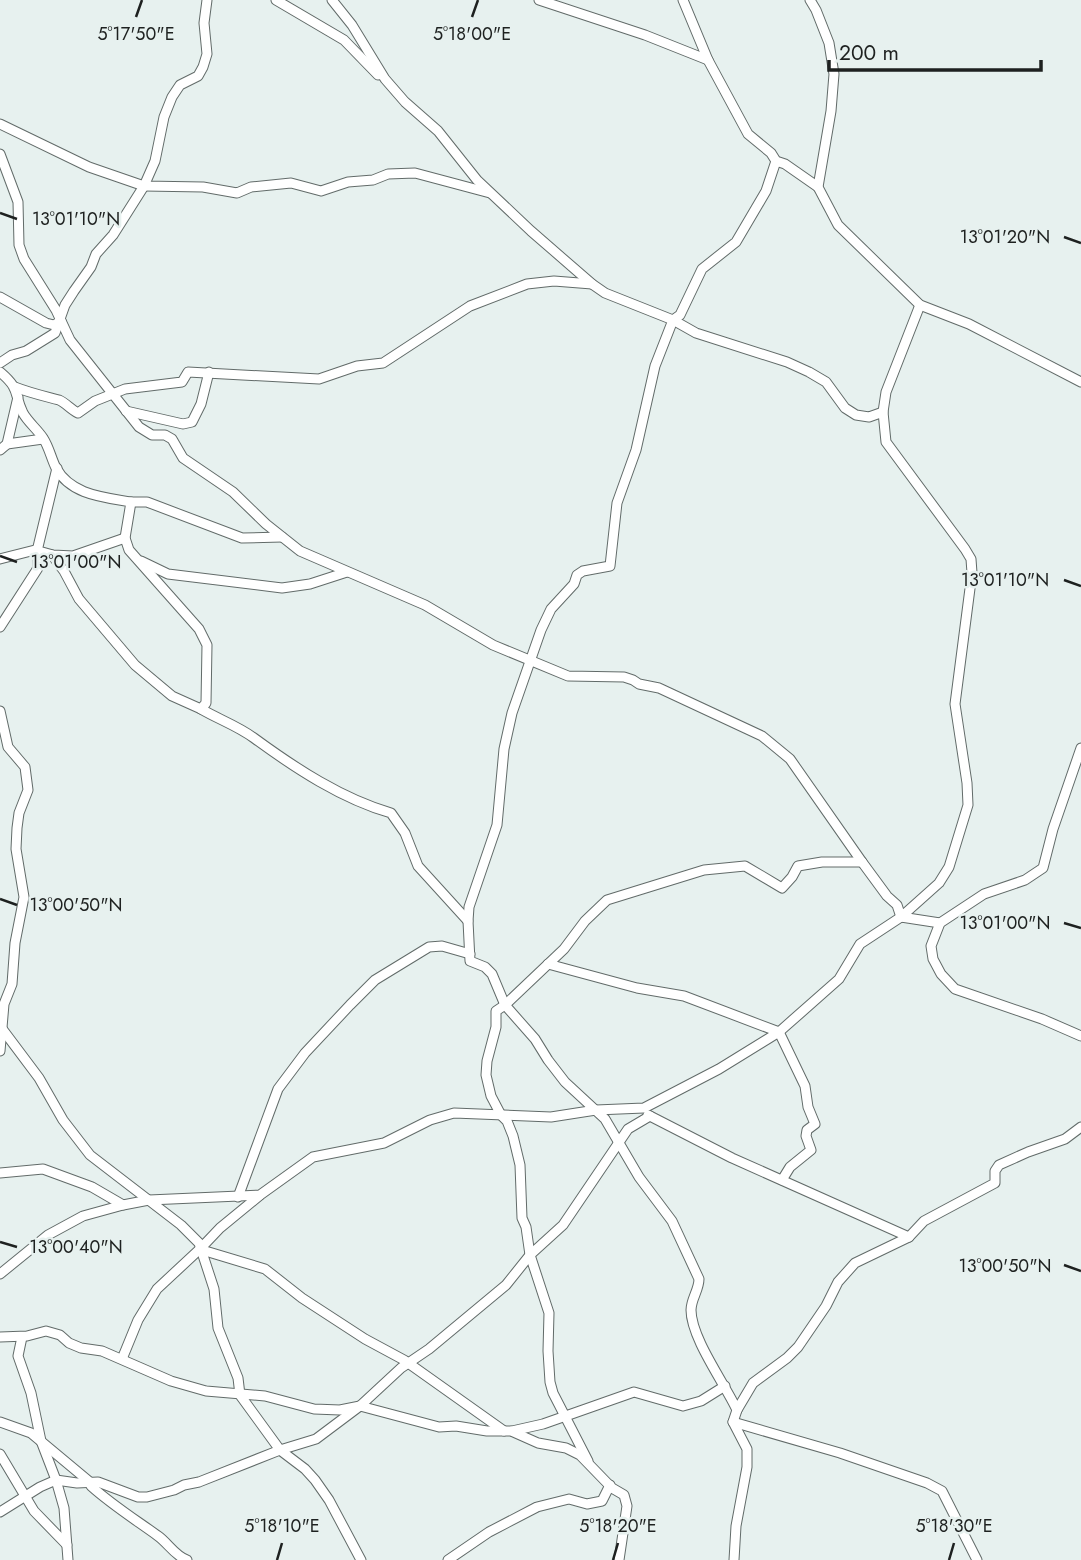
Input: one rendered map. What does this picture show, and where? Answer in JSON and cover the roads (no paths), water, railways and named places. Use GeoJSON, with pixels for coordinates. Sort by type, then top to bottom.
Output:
{"type":"FeatureCollection","features":[{"type":"Feature","properties":{"kind":"street"},"geometry":{"type":"LineString","coordinates":[[0,363],[55,333],[65,305],[91,267],[96,254],[113,235],[144,186],[155,161],[164,117],[172,97],[180,85],[198,75],[203,67],[207,54],[204,23],[207,0]]}},
{"type":"Feature","properties":{"kind":"street"},"geometry":{"type":"LineString","coordinates":[[276,0],[344,40],[405,102],[438,131],[464,166],[531,231],[592,284],[696,333],[787,362],[809,372],[826,382],[845,408],[856,415],[869,417],[883,412]]}},
{"type":"Feature","properties":{"kind":"street"},"geometry":{"type":"LineString","coordinates":[[332,0],[352,25],[384,79]]}},
{"type":"Feature","properties":{"kind":"street"},"geometry":{"type":"LineString","coordinates":[[539,0],[645,35],[708,60]]}},
{"type":"Feature","properties":{"kind":"street"},"geometry":{"type":"LineString","coordinates":[[683,0],[708,60],[748,134],[771,153],[776,161],[785,164],[818,187],[838,225],[920,305],[969,324],[1081,382]]}},
{"type":"Feature","properties":{"kind":"street"},"geometry":{"type":"LineString","coordinates":[[810,0],[829,43],[834,74],[831,111],[818,187]]}},
{"type":"Feature","properties":{"kind":"street"},"geometry":{"type":"LineString","coordinates":[[0,124],[89,167],[144,186],[203,187],[237,193],[261,185],[291,183],[321,191],[348,182],[373,180],[388,174],[415,173],[492,193]]}},
{"type":"Feature","properties":{"kind":"street"},"geometry":{"type":"LineString","coordinates":[[0,155],[18,202],[19,245],[23,259],[70,340],[139,428],[152,435],[165,435],[172,439],[183,458],[233,492],[300,551],[425,605],[493,645],[568,676],[624,677],[639,684],[659,688],[762,736],[790,759],[862,862],[897,905],[901,917]]}},
{"type":"Feature","properties":{"kind":"street"},"geometry":{"type":"LineString","coordinates":[[737,1410],[708,1357],[693,1320],[691,1309],[699,1287],[697,1270],[672,1221],[639,1177],[605,1119],[565,1082],[505,1005],[492,974],[485,967],[470,961],[468,921],[469,907],[497,825],[501,804],[500,778],[508,727],[530,660],[551,609],[574,584],[577,575],[583,571],[610,566],[617,503],[636,450],[655,366],[673,320],[680,315],[702,269],[736,242],[766,191],[776,161]]}},
{"type":"Feature","properties":{"kind":"street"},"geometry":{"type":"LineString","coordinates":[[17,391],[62,401],[78,412],[125,389],[181,382],[188,372],[319,379],[357,366],[383,363],[470,306],[527,284],[554,281],[592,284]]}},
{"type":"Feature","properties":{"kind":"street"},"geometry":{"type":"LineString","coordinates":[[0,297],[46,323],[54,325],[61,321]]}},
{"type":"Feature","properties":{"kind":"street"},"geometry":{"type":"LineString","coordinates":[[122,1359],[138,1320],[157,1289],[202,1249],[220,1228],[313,1157],[384,1143],[442,1115],[551,1117],[596,1110],[644,1108],[719,1069],[779,1031],[839,979],[860,944],[901,917],[939,883],[949,867],[968,806],[955,704],[972,573],[971,559],[965,549],[886,442],[883,412],[886,392],[920,305]]}},
{"type":"Feature","properties":{"kind":"street"},"geometry":{"type":"LineString","coordinates":[[0,372],[17,391],[23,412],[43,439],[57,468],[67,483],[76,489],[105,498],[147,502],[242,538],[282,537]]}},
{"type":"Feature","properties":{"kind":"street"},"geometry":{"type":"LineString","coordinates":[[125,410],[183,424],[192,422],[201,404],[209,372]]}},
{"type":"Feature","properties":{"kind":"street"},"geometry":{"type":"LineString","coordinates":[[17,391],[3,447],[43,439]]}},
{"type":"Feature","properties":{"kind":"street"},"geometry":{"type":"LineString","coordinates":[[0,626],[38,568],[37,551],[57,468]]}},
{"type":"Feature","properties":{"kind":"street"},"geometry":{"type":"LineString","coordinates":[[131,502],[125,538],[129,550],[199,629],[207,645],[206,703],[201,709]]}},
{"type":"Feature","properties":{"kind":"street"},"geometry":{"type":"LineString","coordinates":[[0,559],[37,551],[73,556],[125,538]]}},
{"type":"Feature","properties":{"kind":"street"},"geometry":{"type":"LineString","coordinates":[[52,555],[79,599],[135,665],[172,696],[244,732],[263,747],[362,805],[391,813],[405,833],[418,866],[468,921]]}},
{"type":"Feature","properties":{"kind":"street"},"geometry":{"type":"LineString","coordinates":[[139,560],[168,574],[282,589],[310,584],[347,572]]}},
{"type":"Feature","properties":{"kind":"street"},"geometry":{"type":"LineString","coordinates":[[0,711],[8,747],[25,767],[28,790],[19,813],[16,849],[24,897],[15,943],[12,984],[4,1004],[0,1051]]}},
{"type":"Feature","properties":{"kind":"street"},"geometry":{"type":"LineString","coordinates":[[1081,748],[1052,829],[1043,868],[1025,880],[984,894],[940,923],[931,946],[933,960],[955,989],[1042,1019],[1081,1036]]}},
{"type":"Feature","properties":{"kind":"street"},"geometry":{"type":"LineString","coordinates":[[619,1560],[627,1506],[624,1495],[610,1485],[588,1461],[550,1382],[550,1314],[530,1255],[522,1218],[520,1165],[513,1136],[491,1096],[486,1075],[496,1027],[496,1011],[564,949],[585,921],[607,900],[704,870],[745,866],[782,888],[798,866],[822,862],[862,862]]}},
{"type":"Feature","properties":{"kind":"street"},"geometry":{"type":"LineString","coordinates":[[901,917],[940,923]]}},
{"type":"Feature","properties":{"kind":"street"},"geometry":{"type":"LineString","coordinates":[[238,1197],[278,1089],[304,1053],[375,980],[429,947],[442,946],[470,954]]}},
{"type":"Feature","properties":{"kind":"street"},"geometry":{"type":"LineString","coordinates":[[548,964],[637,988],[684,996],[779,1031],[805,1086],[808,1107],[815,1124],[807,1129],[806,1136],[811,1150],[790,1167],[782,1180]]}},
{"type":"Feature","properties":{"kind":"street"},"geometry":{"type":"LineString","coordinates":[[2,1029],[39,1078],[63,1120],[90,1155],[181,1225],[199,1243],[214,1289],[218,1328],[237,1378],[240,1395],[279,1450],[315,1480],[361,1560]]}},
{"type":"Feature","properties":{"kind":"street"},"geometry":{"type":"LineString","coordinates":[[638,1109],[689,1138],[909,1237]]}},
{"type":"Feature","properties":{"kind":"street"},"geometry":{"type":"LineString","coordinates":[[0,1513],[40,1487],[57,1480],[98,1482],[138,1497],[146,1497],[199,1482],[279,1450],[316,1439],[506,1285],[530,1255],[563,1225],[628,1129],[650,1116]]}},
{"type":"Feature","properties":{"kind":"street"},"geometry":{"type":"LineString","coordinates":[[734,1560],[747,1449],[733,1422],[753,1383],[798,1347],[846,1271],[867,1256],[909,1237],[924,1221],[995,1183],[995,1171],[999,1165],[1065,1139],[1081,1127]]}},
{"type":"Feature","properties":{"kind":"street"},"geometry":{"type":"LineString","coordinates":[[0,1173],[43,1169],[92,1187],[123,1205]]}},
{"type":"Feature","properties":{"kind":"street"},"geometry":{"type":"LineString","coordinates":[[0,1273],[48,1234],[83,1216],[149,1200],[260,1195]]}},
{"type":"Feature","properties":{"kind":"street"},"geometry":{"type":"LineString","coordinates":[[202,1249],[265,1269],[302,1298],[507,1431],[538,1443],[566,1448],[588,1461]]}},
{"type":"Feature","properties":{"kind":"street"},"geometry":{"type":"LineString","coordinates":[[0,1337],[22,1337],[46,1331],[60,1335],[81,1348],[102,1351],[188,1387],[265,1396],[314,1409],[340,1410],[360,1406],[439,1427],[456,1426],[487,1431],[507,1431],[543,1424],[634,1392],[683,1406],[701,1401],[725,1386]]}},
{"type":"Feature","properties":{"kind":"street"},"geometry":{"type":"LineString","coordinates":[[22,1337],[18,1356],[31,1393],[41,1441],[57,1480],[64,1508],[68,1560]]}},
{"type":"Feature","properties":{"kind":"street"},"geometry":{"type":"LineString","coordinates":[[0,1422],[25,1430],[41,1441],[92,1483],[91,1486],[99,1493],[187,1560]]}},
{"type":"Feature","properties":{"kind":"street"},"geometry":{"type":"LineString","coordinates":[[733,1422],[840,1453],[927,1483],[942,1491],[977,1560]]}},
{"type":"Feature","properties":{"kind":"street"},"geometry":{"type":"LineString","coordinates":[[0,1454],[25,1497],[67,1545]]}},
{"type":"Feature","properties":{"kind":"street"},"geometry":{"type":"LineString","coordinates":[[449,1560],[489,1532],[527,1511],[569,1499],[587,1504],[602,1501],[610,1485]]}}]}
